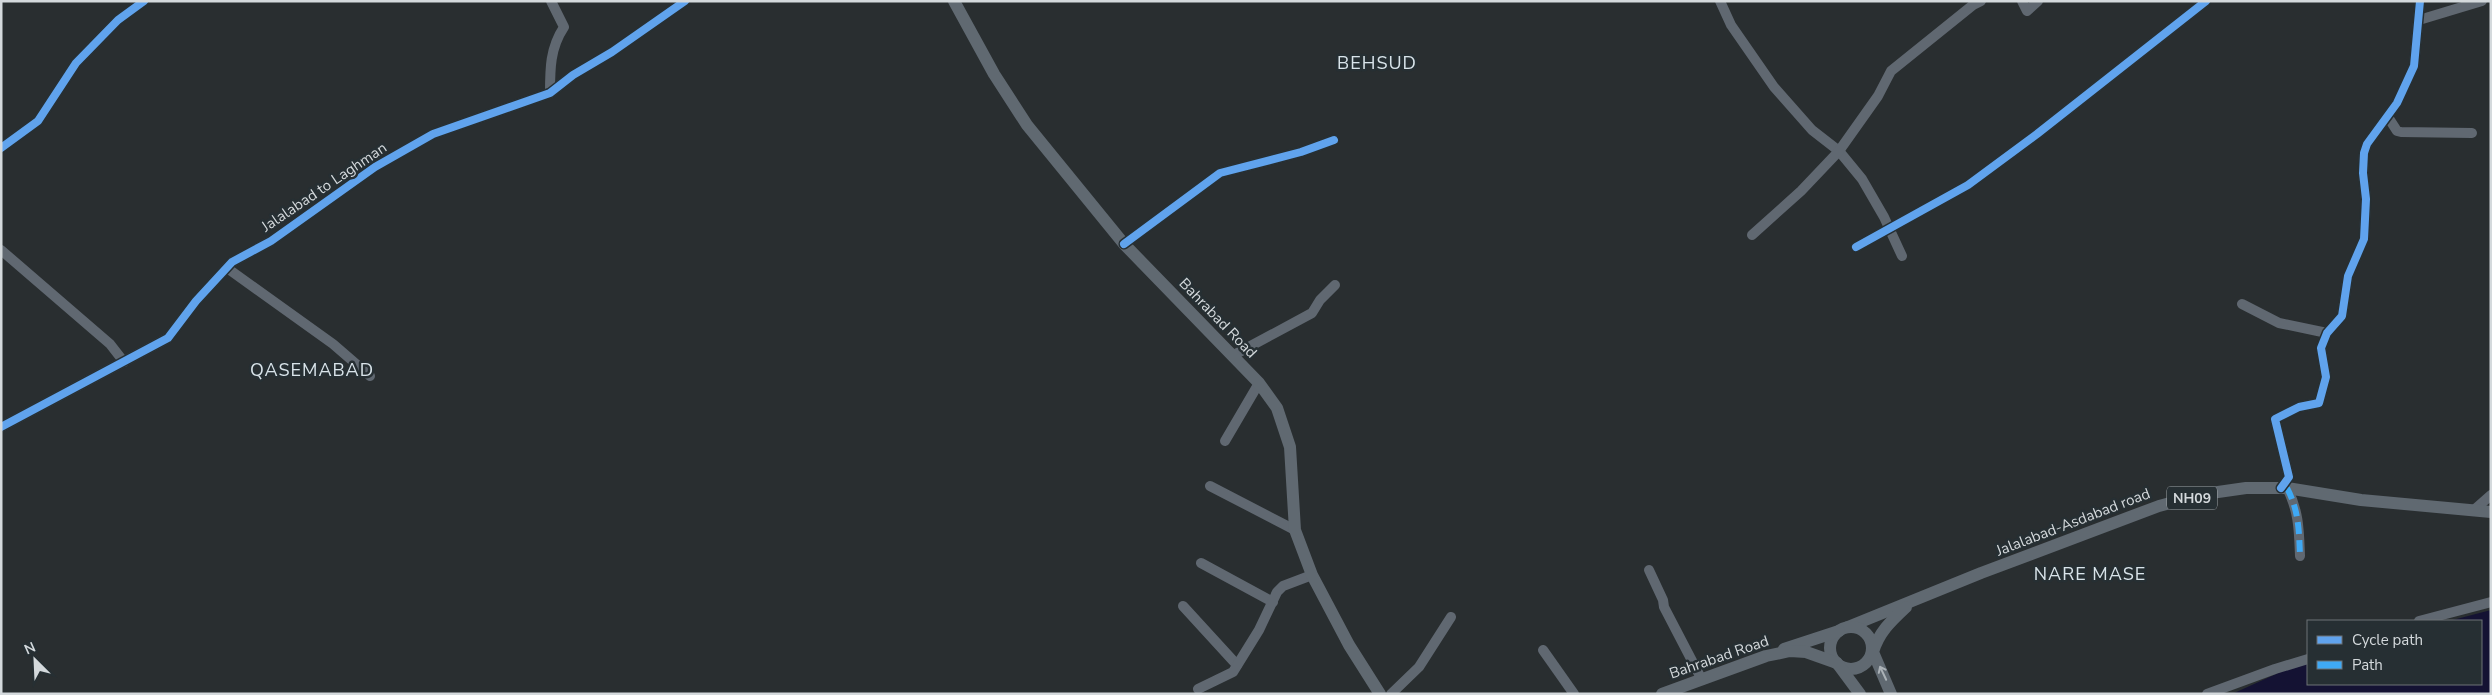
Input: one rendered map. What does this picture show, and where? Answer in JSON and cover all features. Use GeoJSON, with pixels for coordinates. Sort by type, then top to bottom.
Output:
{"type":"FeatureCollection","features":[{"type":"Feature","properties":{"kind":"main road","name":"Bahrabad Road"},"geometry":{"type":"LineString","coordinates":[[954,1],[1017,112],[1124,244],[1259,383],[1277,408],[1290,447],[1295,530],[1312,574],[1349,645],[1380,694]]}},
{"type":"Feature","properties":{"kind":"main road","name":"Jalalabad-Asdabad road"},"geometry":{"type":"LineString","coordinates":[[1910,603],[1981,573],[2160,506],[2204,494],[2246,488],[2284,488],[2362,500],[2491,512]]}},
{"type":"Feature","properties":{"kind":"main road","name":"NH09"},"geometry":{"type":"LineString","coordinates":[[1844,629],[1910,603]]}},
{"type":"Feature","properties":{"kind":"main road","name":"NH09"},"geometry":{"type":"LineString","coordinates":[[1837,664],[1848,669],[1866,663],[1877,638],[1887,625],[1910,603]]}},
{"type":"Feature","properties":{"kind":"main road"},"geometry":{"type":"LineString","coordinates":[[1844,629],[1835,634],[1830,646],[1830,653],[1860,694]]}},
{"type":"Feature","properties":{"kind":"main road"},"geometry":{"type":"LineString","coordinates":[[1766,656],[1844,629],[1861,629],[1870,639],[1872,652],[1891,694]]}},
{"type":"Feature","properties":{"kind":"main road","name":"Bahrabad Road"},"geometry":{"type":"LineString","coordinates":[[1662,694],[1766,656],[1790,651],[1806,652],[1837,664]]}},
{"type":"Feature","properties":{"kind":"street"},"geometry":{"type":"LineString","coordinates":[[1,148],[38,121],[76,63],[118,20],[144,1]]}},
{"type":"Feature","properties":{"kind":"street"},"geometry":{"type":"LineString","coordinates":[[550,93],[550,67],[555,40],[564,27],[552,1]]}},
{"type":"Feature","properties":{"kind":"street","name":"Jalalabad to Laghman"},"geometry":{"type":"LineString","coordinates":[[1,428],[168,338],[196,301],[232,262],[271,241],[375,167],[433,134],[550,93],[684,1]]}},
{"type":"Feature","properties":{"kind":"street"},"geometry":{"type":"LineString","coordinates":[[1720,1],[1731,25],[1774,86],[1812,130],[1839,151],[1862,179],[1902,256]]}},
{"type":"Feature","properties":{"kind":"street"},"geometry":{"type":"LineString","coordinates":[[1752,235],[1801,191],[1839,151],[1878,96],[1891,71],[1973,4],[1981,1]]}},
{"type":"Feature","properties":{"kind":"street"},"geometry":{"type":"LineString","coordinates":[[2022,1],[2027,11],[2038,1]]}},
{"type":"Feature","properties":{"kind":"street"},"geometry":{"type":"LineString","coordinates":[[1856,246],[1968,185],[2037,134],[2206,1]]}},
{"type":"Feature","properties":{"kind":"street"},"geometry":{"type":"LineString","coordinates":[[2300,556],[2300,531],[2295,504],[2284,488],[2289,477],[2286,458],[2276,430],[2275,419],[2299,408],[2319,403],[2326,377],[2321,348],[2328,333],[2342,316],[2348,276],[2364,239],[2366,199],[2363,173],[2364,153],[2367,144],[2397,103],[2414,66],[2420,1]]}},
{"type":"Feature","properties":{"kind":"street"},"geometry":{"type":"LineString","coordinates":[[2419,20],[2482,1]]}},
{"type":"Feature","properties":{"kind":"street"},"geometry":{"type":"LineString","coordinates":[[2388,117],[2397,131],[2402,132],[2472,133]]}},
{"type":"Feature","properties":{"kind":"street"},"geometry":{"type":"LineString","coordinates":[[1124,244],[1220,173],[1301,152],[1334,140]]}},
{"type":"Feature","properties":{"kind":"street"},"geometry":{"type":"LineString","coordinates":[[1,250],[110,344],[124,362]]}},
{"type":"Feature","properties":{"kind":"street"},"geometry":{"type":"LineString","coordinates":[[227,268],[333,344],[370,376]]}},
{"type":"Feature","properties":{"kind":"street"},"geometry":{"type":"LineString","coordinates":[[1232,356],[1312,313],[1320,300],[1335,285]]}},
{"type":"Feature","properties":{"kind":"street"},"geometry":{"type":"LineString","coordinates":[[2242,304],[2280,323],[2328,333]]}},
{"type":"Feature","properties":{"kind":"street"},"geometry":{"type":"LineString","coordinates":[[1225,441],[1259,383]]}},
{"type":"Feature","properties":{"kind":"street"},"geometry":{"type":"LineString","coordinates":[[1210,486],[1295,530]]}},
{"type":"Feature","properties":{"kind":"street"},"geometry":{"type":"LineString","coordinates":[[2474,510],[2491,495]]}},
{"type":"Feature","properties":{"kind":"street"},"geometry":{"type":"LineString","coordinates":[[1201,562],[1274,602]]}},
{"type":"Feature","properties":{"kind":"street"},"geometry":{"type":"LineString","coordinates":[[1649,570],[1663,600],[1664,607],[1702,680]]}},
{"type":"Feature","properties":{"kind":"street"},"geometry":{"type":"LineString","coordinates":[[1198,689],[1233,672],[1259,630],[1274,602],[1277,592],[1283,586],[1312,574]]}},
{"type":"Feature","properties":{"kind":"street"},"geometry":{"type":"LineString","coordinates":[[2423,620],[2491,602]]}},
{"type":"Feature","properties":{"kind":"street"},"geometry":{"type":"LineString","coordinates":[[1183,606],[1237,665]]}},
{"type":"Feature","properties":{"kind":"street"},"geometry":{"type":"LineString","coordinates":[[1391,694],[1419,667],[1452,617]]}},
{"type":"Feature","properties":{"kind":"street"},"geometry":{"type":"LineString","coordinates":[[1543,650],[1574,694]]}},
{"type":"Feature","properties":{"kind":"street"},"geometry":{"type":"LineString","coordinates":[[2208,694],[2274,669],[2307,659]]}},
{"type":"Feature","properties":{"kind":"shaded area"},"geometry":{"type":"Polygon","coordinates":[[[2491,610],[2491,694],[2232,694],[2285,670],[2307,663],[2307,685],[2482,685],[2482,620],[2453,620],[2491,610]]]}},
{"type":"Feature","properties":{"kind":"marked path"},"geometry":{"type":"LineString","coordinates":[[2287,488],[2296,513],[2300,556]]}},
{"type":"Feature","properties":{"kind":"cycle path"},"geometry":{"type":"LineString","coordinates":[[1,148],[38,121],[76,63],[118,20],[144,1]]}},
{"type":"Feature","properties":{"kind":"cycle path"},"geometry":{"type":"LineString","coordinates":[[1,427],[168,338],[196,301],[232,262],[271,241],[375,167],[433,134],[550,93],[573,75],[612,52],[685,1]]}},
{"type":"Feature","properties":{"kind":"cycle path"},"geometry":{"type":"LineString","coordinates":[[1856,247],[1968,185],[2037,134],[2206,1]]}},
{"type":"Feature","properties":{"kind":"cycle path"},"geometry":{"type":"LineString","coordinates":[[2281,488],[2289,477],[2275,419],[2299,407],[2319,403],[2326,377],[2321,348],[2327,333],[2342,316],[2348,276],[2364,239],[2366,199],[2363,173],[2364,153],[2367,144],[2397,103],[2414,66],[2420,1]]}},
{"type":"Feature","properties":{"kind":"cycle path"},"geometry":{"type":"LineString","coordinates":[[1124,244],[1220,173],[1301,152],[1334,140]]}},
{"type":"Feature","properties":{"kind":"district","name":"BEHSUD"},"geometry":{"type":"Point","coordinates":[1377,63]}},
{"type":"Feature","properties":{"kind":"district","name":"QASEMABAD"},"geometry":{"type":"Point","coordinates":[312,370]}},
{"type":"Feature","properties":{"kind":"district","name":"NARE MASE"},"geometry":{"type":"Point","coordinates":[2090,574]}}]}
